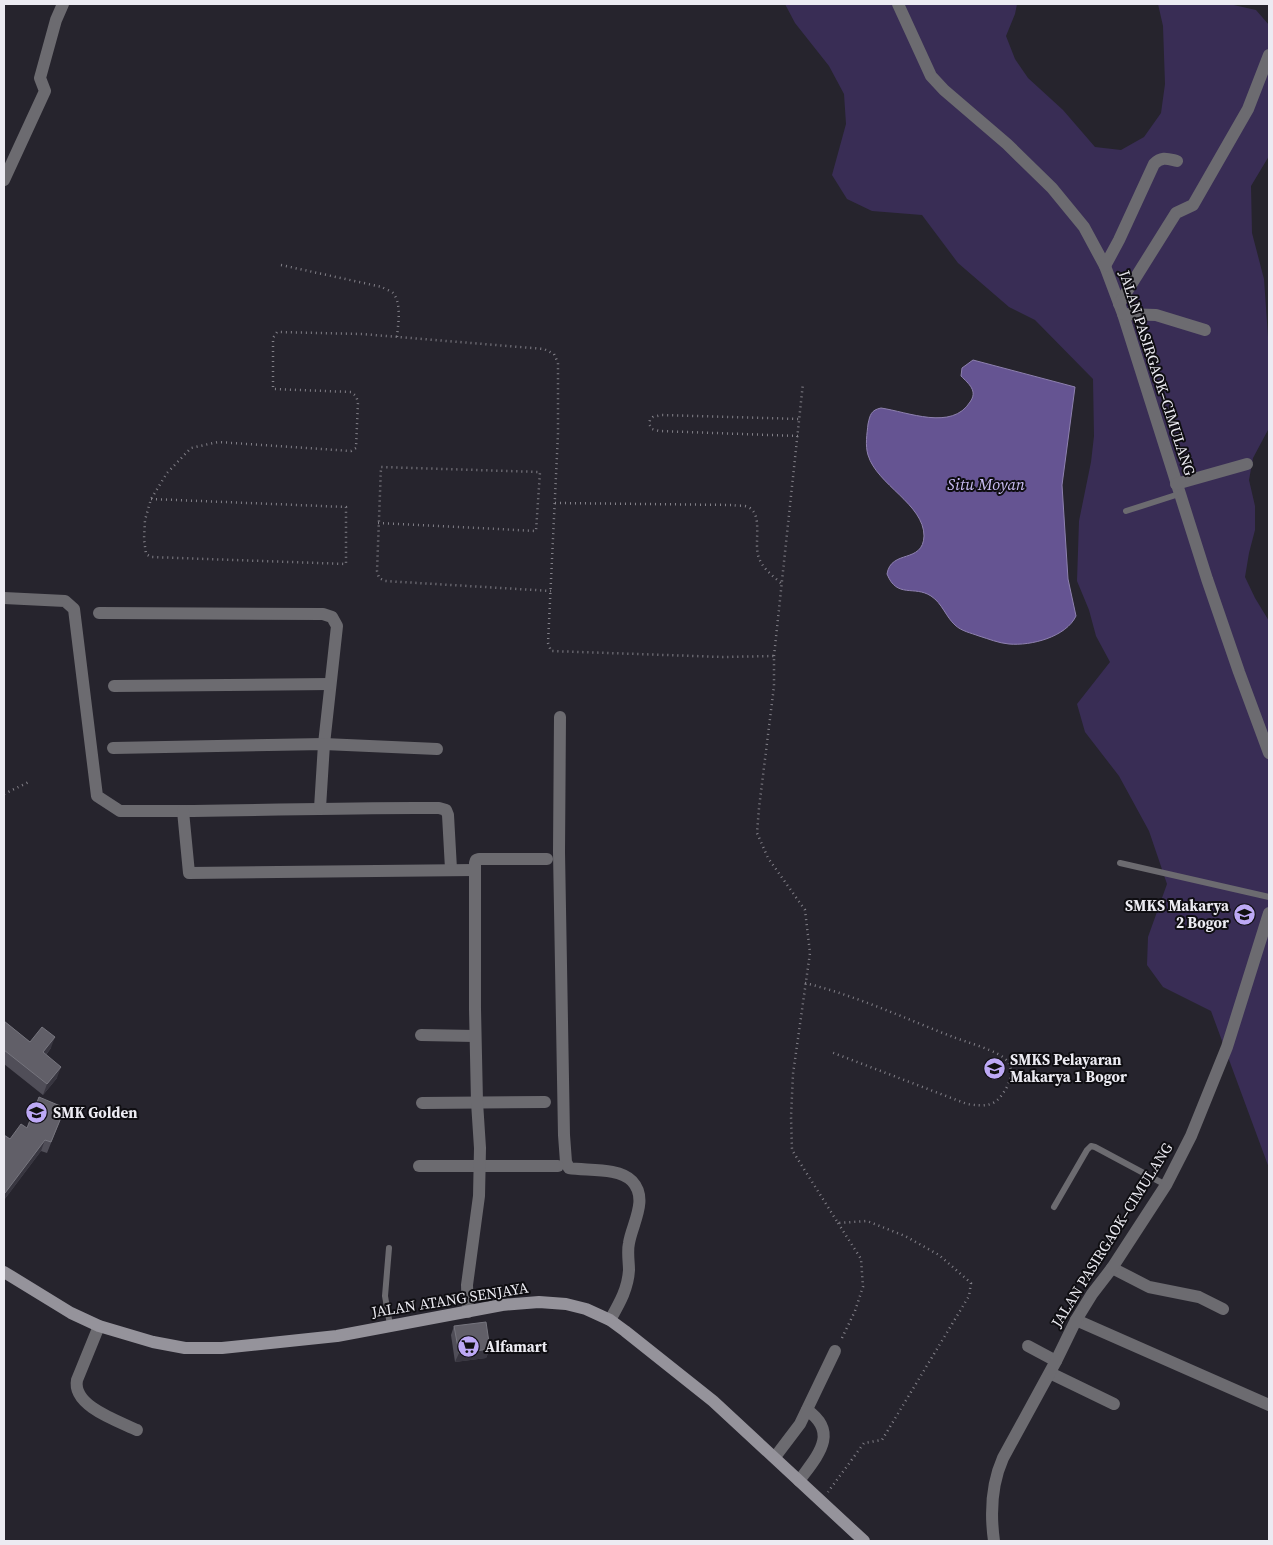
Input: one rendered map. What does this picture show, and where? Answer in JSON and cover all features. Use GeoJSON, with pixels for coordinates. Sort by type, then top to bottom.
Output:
{"type":"FeatureCollection","features":[{"type":"Feature","properties":{"kind":"main road","name":"JALAN ATANG SENJAYA"},"geometry":{"type":"LineString","coordinates":[[4,1272],[72,1313],[99,1326],[161,1344],[186,1348],[222,1348],[337,1336],[389,1320],[468,1307],[539,1302],[566,1304],[586,1309],[610,1320],[646,1346],[706,1395],[864,1541]]}},
{"type":"Feature","properties":{"kind":"street"},"geometry":{"type":"LineString","coordinates":[[4,180],[45,90],[40,78],[62,4]]}},
{"type":"Feature","properties":{"kind":"street","name":"JALAN PASIRGAOK–CIMULANG"},"geometry":{"type":"LineString","coordinates":[[898,4],[931,76],[944,90],[1007,144],[1052,188],[1084,227],[1105,266],[1121,309],[1177,489],[1238,672],[1269,753]]}},
{"type":"Feature","properties":{"kind":"street"},"geometry":{"type":"LineString","coordinates":[[1205,330],[1156,315],[1121,309],[1176,213],[1193,206],[1248,108],[1269,55]]}},
{"type":"Feature","properties":{"kind":"street"},"geometry":{"type":"LineString","coordinates":[[1105,266],[1154,164],[1158,159],[1164,158],[1177,161]]}},
{"type":"Feature","properties":{"kind":"street"},"geometry":{"type":"LineString","coordinates":[[1177,489],[1247,464]]}},
{"type":"Feature","properties":{"kind":"street"},"geometry":{"type":"LineString","coordinates":[[4,598],[65,601],[74,609],[97,796],[120,810],[439,808],[446,810],[448,815],[451,870]]}},
{"type":"Feature","properties":{"kind":"street"},"geometry":{"type":"LineString","coordinates":[[100,613],[323,614],[332,618],[337,626],[324,744],[320,808]]}},
{"type":"Feature","properties":{"kind":"street"},"geometry":{"type":"LineString","coordinates":[[114,686],[330,684]]}},
{"type":"Feature","properties":{"kind":"street"},"geometry":{"type":"LineString","coordinates":[[560,717],[561,964],[566,1162],[568,1168],[619,1173],[631,1180],[638,1191],[639,1215],[629,1244],[627,1288],[610,1320]]}},
{"type":"Feature","properties":{"kind":"street"},"geometry":{"type":"LineString","coordinates":[[113,748],[324,744],[437,750]]}},
{"type":"Feature","properties":{"kind":"street"},"geometry":{"type":"LineString","coordinates":[[183,811],[189,873],[475,870]]}},
{"type":"Feature","properties":{"kind":"street"},"geometry":{"type":"LineString","coordinates":[[468,1307],[467,1285],[479,1196],[475,1036],[476,860],[546,859]]}},
{"type":"Feature","properties":{"kind":"street","name":"JALAN PASIRGAOK–CIMULANG"},"geometry":{"type":"LineString","coordinates":[[994,1541],[992,1506],[996,1473],[1023,1419],[1056,1362],[1076,1320],[1166,1185],[1191,1136],[1227,1047],[1265,938],[1269,913]]}},
{"type":"Feature","properties":{"kind":"street"},"geometry":{"type":"LineString","coordinates":[[421,1035],[475,1036]]}},
{"type":"Feature","properties":{"kind":"street"},"geometry":{"type":"LineString","coordinates":[[422,1103],[545,1102]]}},
{"type":"Feature","properties":{"kind":"street"},"geometry":{"type":"LineString","coordinates":[[419,1166],[558,1166]]}},
{"type":"Feature","properties":{"kind":"street"},"geometry":{"type":"LineString","coordinates":[[1112,1268],[1149,1287],[1199,1297],[1224,1309]]}},
{"type":"Feature","properties":{"kind":"street"},"geometry":{"type":"LineString","coordinates":[[1076,1320],[1269,1405]]}},
{"type":"Feature","properties":{"kind":"street"},"geometry":{"type":"LineString","coordinates":[[99,1326],[77,1380],[76,1388],[82,1400],[91,1408],[137,1430]]}},
{"type":"Feature","properties":{"kind":"street"},"geometry":{"type":"LineString","coordinates":[[1028,1346],[1056,1362]]}},
{"type":"Feature","properties":{"kind":"street"},"geometry":{"type":"LineString","coordinates":[[775,1457],[800,1424],[835,1351]]}},
{"type":"Feature","properties":{"kind":"street"},"geometry":{"type":"LineString","coordinates":[[1050,1373],[1114,1404]]}},
{"type":"Feature","properties":{"kind":"street"},"geometry":{"type":"LineString","coordinates":[[799,1480],[822,1448],[824,1430],[817,1417],[807,1410]]}},
{"type":"Feature","properties":{"kind":"lane"},"geometry":{"type":"LineString","coordinates":[[1126,511],[1177,489]]}},
{"type":"Feature","properties":{"kind":"lane"},"geometry":{"type":"LineString","coordinates":[[1120,863],[1269,897]]}},
{"type":"Feature","properties":{"kind":"lane"},"geometry":{"type":"LineString","coordinates":[[1054,1207],[1091,1146],[1166,1185]]}},
{"type":"Feature","properties":{"kind":"lane"},"geometry":{"type":"LineString","coordinates":[[389,1248],[385,1296],[389,1320]]}},
{"type":"Feature","properties":{"kind":"path"},"geometry":{"type":"LineString","coordinates":[[281,265],[382,287],[393,293],[397,302],[399,318],[397,337]]}},
{"type":"Feature","properties":{"kind":"path"},"geometry":{"type":"LineString","coordinates":[[151,499],[346,507],[346,564],[152,557],[146,554],[144,539],[145,520],[151,499],[166,473],[191,448],[218,442],[351,451],[356,448],[358,402],[356,396],[351,392],[273,389],[273,338],[277,332],[362,334],[544,350],[554,354],[558,363],[558,434],[548,643],[551,651],[723,657],[774,656]]}},
{"type":"Feature","properties":{"kind":"path"},"geometry":{"type":"LineString","coordinates":[[804,384],[774,656],[774,686],[757,833],[768,858],[805,910],[810,953],[793,1074],[792,1150],[861,1259],[863,1287],[835,1351]]}},
{"type":"Feature","properties":{"kind":"path"},"geometry":{"type":"LineString","coordinates":[[798,436],[659,432],[652,429],[649,424],[653,417],[661,415],[800,419]]}},
{"type":"Feature","properties":{"kind":"path"},"geometry":{"type":"LineString","coordinates":[[378,523],[536,531],[540,472],[381,466],[378,523],[377,572],[379,578],[385,581],[550,591]]}},
{"type":"Feature","properties":{"kind":"path"},"geometry":{"type":"LineString","coordinates":[[555,503],[733,505],[748,507],[754,512],[757,519],[758,557],[765,568],[782,584]]}},
{"type":"Feature","properties":{"kind":"path"},"geometry":{"type":"LineString","coordinates":[[4,794],[31,781]]}},
{"type":"Feature","properties":{"kind":"path"},"geometry":{"type":"LineString","coordinates":[[806,983],[839,991],[990,1050],[1007,1060],[1012,1071],[1008,1086],[999,1100],[987,1106],[967,1104],[832,1052]]}},
{"type":"Feature","properties":{"kind":"path"},"geometry":{"type":"LineString","coordinates":[[822,1501],[864,1444],[882,1440],[969,1296],[971,1283],[938,1255],[905,1236],[867,1221],[838,1223]]}},
{"type":"Feature","properties":{"kind":"shaded area"},"geometry":{"type":"Polygon","coordinates":[[[785,4],[1017,4],[1006,36],[1015,59],[1028,78],[1063,110],[1095,147],[1121,150],[1144,137],[1161,113],[1165,84],[1163,26],[1158,4],[1229,4],[1256,10],[1269,25],[1269,156],[1251,186],[1252,233],[1264,279],[1269,351],[1269,428],[1253,458],[1249,480],[1255,506],[1255,530],[1245,577],[1269,621],[1269,1168],[1211,1011],[1163,987],[1147,965],[1148,937],[1167,884],[1149,831],[1119,776],[1085,732],[1077,704],[1110,662],[1096,636],[1089,610],[1077,581],[1079,521],[1091,462],[1094,436],[1093,379],[1035,320],[1009,307],[958,263],[922,215],[872,211],[847,199],[832,175],[846,124],[844,94],[829,66],[795,23],[785,4]]]}},
{"type":"Feature","properties":{"kind":"water","name":"Situ Moyan"},"geometry":{"type":"Polygon","coordinates":[[[973,360],[1075,387],[1062,485],[1068,579],[1076,616],[1064,630],[1037,642],[1005,643],[963,630],[952,622],[938,602],[931,596],[918,591],[901,589],[891,582],[887,574],[894,561],[913,554],[918,550],[922,545],[924,536],[917,514],[881,476],[873,466],[868,455],[866,439],[870,416],[875,410],[881,408],[916,416],[941,418],[952,416],[962,411],[970,402],[973,391],[961,376],[962,368],[973,360]]]}},
{"type":"Feature","properties":{"kind":"building"},"geometry":{"type":"Polygon","coordinates":[[[4,1021],[30,1042],[42,1027],[55,1037],[43,1052],[61,1067],[47,1084],[4,1050],[4,1021]]]}},
{"type":"Feature","properties":{"kind":"building"},"geometry":{"type":"Polygon","coordinates":[[[39,1097],[65,1108],[51,1142],[45,1140],[5,1193],[4,1135],[10,1139],[21,1124],[27,1128],[39,1097]]]}},
{"type":"Feature","properties":{"kind":"building"},"geometry":{"type":"Polygon","coordinates":[[[486,1322],[490,1349],[459,1353],[454,1326],[486,1322]]]}},
{"type":"Feature","properties":{"kind":"place","name":"SMKS Makarya 2 Bogor"},"geometry":{"type":"Point","coordinates":[1245,915]}},
{"type":"Feature","properties":{"kind":"place","name":"SMKS Pelayaran Makarya 1 Bogor"},"geometry":{"type":"Point","coordinates":[994,1069]}},
{"type":"Feature","properties":{"kind":"place","name":"SMK Golden"},"geometry":{"type":"Point","coordinates":[37,1113]}},
{"type":"Feature","properties":{"kind":"place","name":"Alfamart"},"geometry":{"type":"Point","coordinates":[469,1347]}}]}
